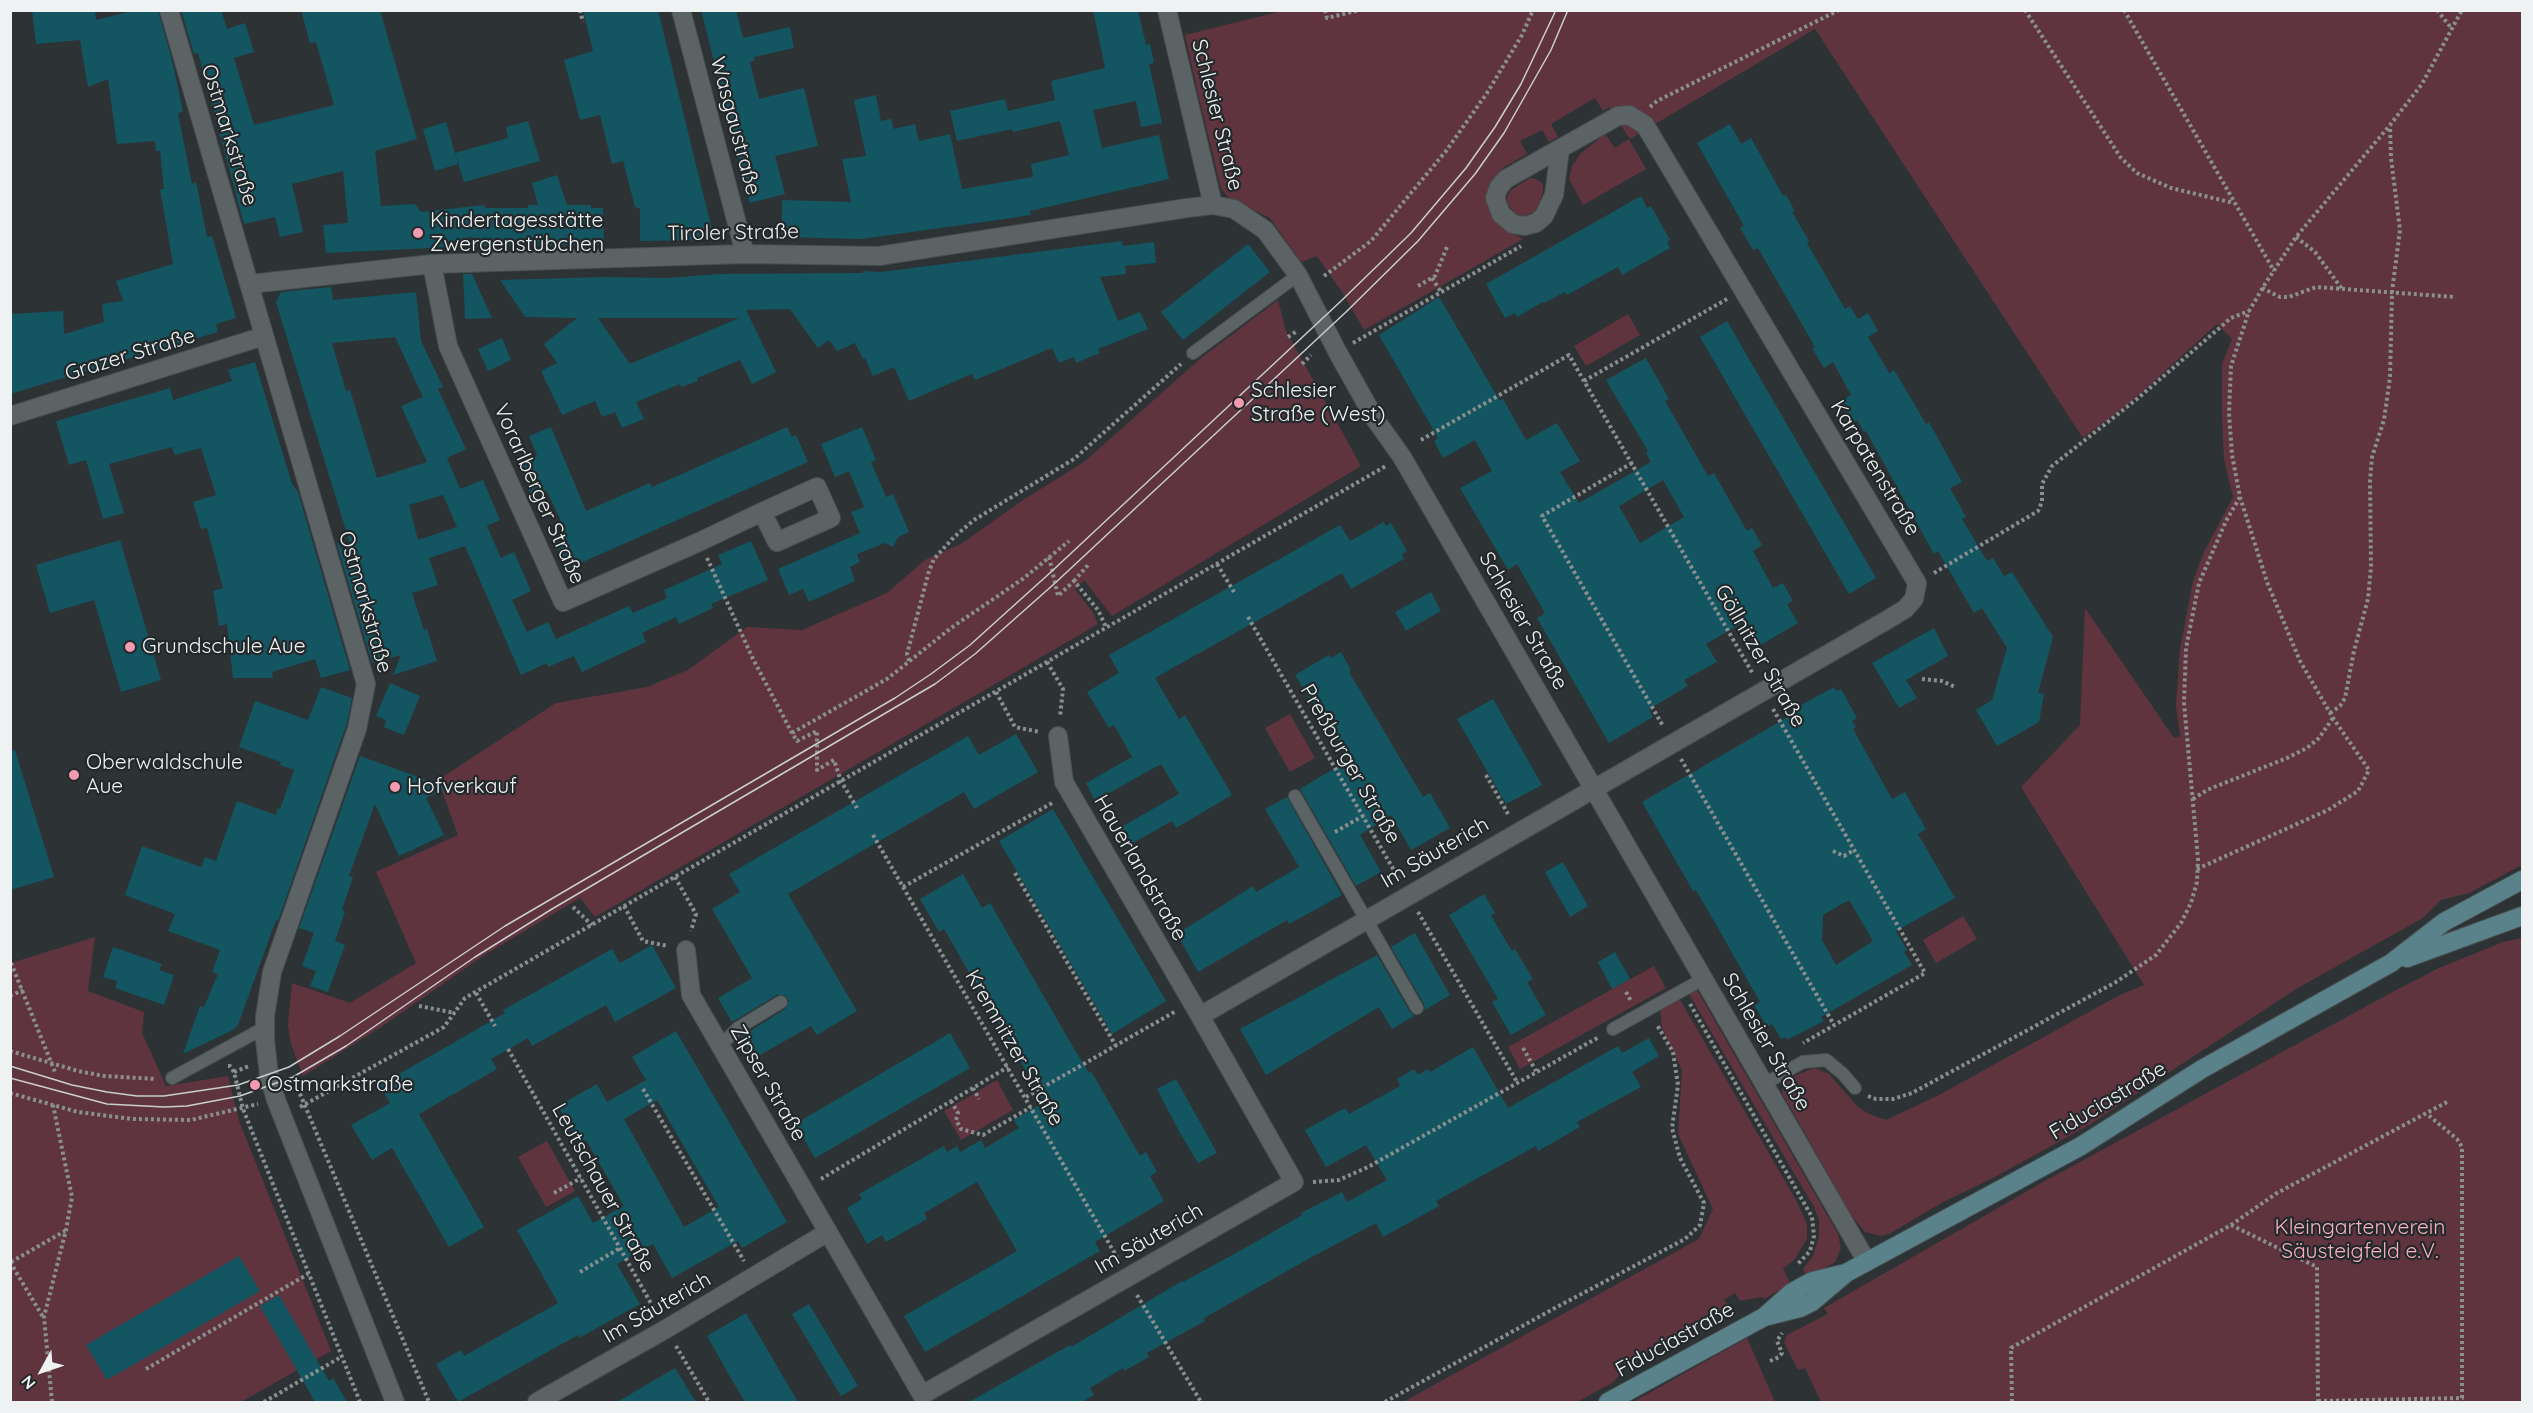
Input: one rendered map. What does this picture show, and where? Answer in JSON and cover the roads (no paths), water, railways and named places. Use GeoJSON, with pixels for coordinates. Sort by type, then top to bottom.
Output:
{"type":"FeatureCollection","features":[{"type":"Feature","properties":{"kind":"main road","name":"Fiduciastraße"},"geometry":{"type":"LineString","coordinates":[[1764,1317],[1800,1308],[1812,1302],[1846,1273],[2081,1146],[2202,1070],[2391,963],[2444,922],[2523,880]]}},
{"type":"Feature","properties":{"kind":"main road","name":"Fiduciastraße"},"geometry":{"type":"LineString","coordinates":[[2391,963],[2522,916]]}},
{"type":"Feature","properties":{"kind":"main road","name":"Fiduciastraße"},"geometry":{"type":"LineString","coordinates":[[1608,1402],[1764,1317],[1791,1293],[1803,1286],[1813,1281],[1846,1273]]}},
{"type":"Feature","properties":{"kind":"street","name":"Ostmarkstraße"},"geometry":{"type":"LineString","coordinates":[[169,10],[366,684],[357,729],[272,972],[264,1028],[269,1075],[279,1108],[395,1402]]}},
{"type":"Feature","properties":{"kind":"street","name":"Wasgaustraße"},"geometry":{"type":"LineString","coordinates":[[681,10],[745,254]]}},
{"type":"Feature","properties":{"kind":"street","name":"Schlesier Straße"},"geometry":{"type":"LineString","coordinates":[[1167,10],[1214,205],[1234,209],[1265,230],[1298,275],[1338,353],[1376,419],[1402,457],[1867,1262]]}},
{"type":"Feature","properties":{"kind":"street","name":"Karpatenstraße"},"geometry":{"type":"LineString","coordinates":[[1560,149],[1618,116],[1629,115],[1645,125],[1917,583],[1914,599],[1905,609],[1593,787]]}},
{"type":"Feature","properties":{"kind":"street","name":"Tiroler Straße"},"geometry":{"type":"LineString","coordinates":[[250,284],[432,264],[745,254],[879,256],[1214,205]]}},
{"type":"Feature","properties":{"kind":"street","name":"Vorarlberger Straße"},"geometry":{"type":"LineString","coordinates":[[432,264],[448,346],[563,602],[762,512]]}},
{"type":"Feature","properties":{"kind":"street","name":"Grazer Straße"},"geometry":{"type":"LineString","coordinates":[[10,416],[264,336]]}},
{"type":"Feature","properties":{"kind":"street","name":"Hauerlandstraße"},"geometry":{"type":"LineString","coordinates":[[1058,736],[1064,782],[1196,1009]]}},
{"type":"Feature","properties":{"kind":"street","name":"Im Säuterich"},"geometry":{"type":"LineString","coordinates":[[537,1402],[666,1329],[828,1232],[921,1399],[1126,1277],[1294,1182],[1196,1009],[1365,919],[1593,787]]}},
{"type":"Feature","properties":{"kind":"street","name":"Zipser Straße"},"geometry":{"type":"LineString","coordinates":[[686,950],[691,995],[828,1232]]}},
{"type":"Feature","properties":{"kind":"lane"},"geometry":{"type":"LineString","coordinates":[[1193,353],[1298,275]]}},
{"type":"Feature","properties":{"kind":"lane"},"geometry":{"type":"LineString","coordinates":[[1295,796],[1416,1008]]}},
{"type":"Feature","properties":{"kind":"lane"},"geometry":{"type":"LineString","coordinates":[[1613,1029],[1703,979]]}},
{"type":"Feature","properties":{"kind":"lane"},"geometry":{"type":"LineString","coordinates":[[720,1046],[738,1028],[781,1002]]}},
{"type":"Feature","properties":{"kind":"lane"},"geometry":{"type":"LineString","coordinates":[[172,1078],[264,1028]]}},
{"type":"Feature","properties":{"kind":"lane"},"geometry":{"type":"LineString","coordinates":[[1764,1084],[1803,1062],[1826,1060],[1855,1088]]}},
{"type":"Feature","properties":{"kind":"tram line"},"geometry":{"type":"LineString","coordinates":[[10,1066],[72,1085],[137,1096],[164,1096],[238,1085],[289,1067],[340,1036],[505,926],[895,698],[931,674],[970,645],[1051,572],[1411,233],[1466,168],[1495,127],[1521,84],[1556,10]]}},
{"type":"Feature","properties":{"kind":"tram line"},"geometry":{"type":"LineString","coordinates":[[10,1078],[107,1104],[164,1107],[187,1106],[240,1096],[293,1077],[346,1046],[475,957],[552,909],[935,684],[975,654],[1054,584],[1346,312],[1418,241],[1475,174],[1504,133],[1551,50],[1568,10]]}},
{"type":"Feature","properties":{"kind":"place","name":"Kindertagesstätte Zwergenstübchen"},"geometry":{"type":"Point","coordinates":[418,233]}},
{"type":"Feature","properties":{"kind":"place","name":"Schlesier Straße (West)"},"geometry":{"type":"Point","coordinates":[1239,403]}},
{"type":"Feature","properties":{"kind":"place","name":"Grundschule Aue"},"geometry":{"type":"Point","coordinates":[130,647]}},
{"type":"Feature","properties":{"kind":"place","name":"Oberwaldschule Aue"},"geometry":{"type":"Point","coordinates":[74,775]}},
{"type":"Feature","properties":{"kind":"place","name":"Hofverkauf"},"geometry":{"type":"Point","coordinates":[395,787]}},
{"type":"Feature","properties":{"kind":"place","name":"Ostmarkstraße"},"geometry":{"type":"Point","coordinates":[255,1085]}},
{"type":"Feature","properties":{"kind":"park label","name":"Kleingartenverein Säusteigfeld e.V."},"geometry":{"type":"Point","coordinates":[2360,1240]}}]}
